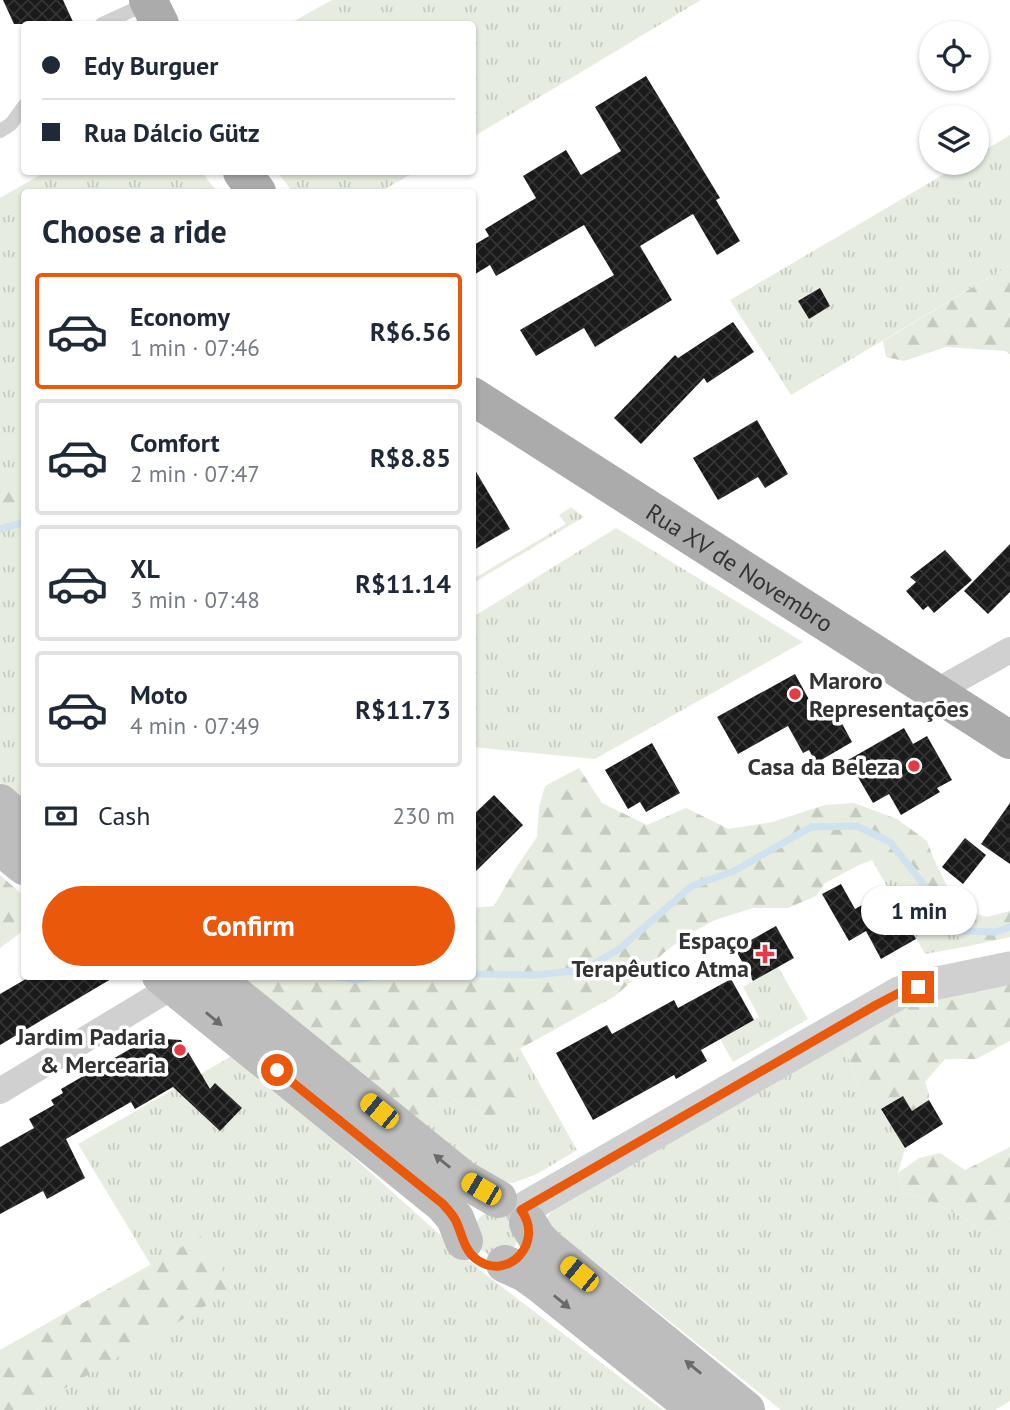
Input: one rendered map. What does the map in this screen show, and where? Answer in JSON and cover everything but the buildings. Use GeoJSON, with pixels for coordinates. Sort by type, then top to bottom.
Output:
{"type":"FeatureCollection","features":[{"type":"Feature","properties":{"kind":"main road","name":"Rua XV de Novembro"},"geometry":{"type":"LineString","coordinates":[[476,399],[1010,740]]}},
{"type":"Feature","properties":{"kind":"main road"},"geometry":{"type":"LineString","coordinates":[[0,803],[21,821]]}},
{"type":"Feature","properties":{"kind":"main road"},"geometry":{"type":"LineString","coordinates":[[0,846],[21,864]]}},
{"type":"Feature","properties":{"kind":"main road"},"geometry":{"type":"LineString","coordinates":[[174,980],[443,1204],[455,1218],[464,1241],[468,1251],[475,1259],[495,1266],[515,1260],[528,1244],[530,1233],[516,1211],[488,1200],[470,1211],[465,1220],[464,1241]]}},
{"type":"Feature","properties":{"kind":"main road"},"geometry":{"type":"LineString","coordinates":[[217,980],[463,1179],[516,1211],[546,1247],[746,1410]]}},
{"type":"Feature","properties":{"kind":"main road"},"geometry":{"type":"LineString","coordinates":[[505,1264],[539,1283],[696,1410]]}},
{"type":"Feature","properties":{"kind":"street"},"geometry":{"type":"LineString","coordinates":[[935,692],[1010,650]]}},
{"type":"Feature","properties":{"kind":"street"},"geometry":{"type":"LineString","coordinates":[[516,1211],[899,993],[1010,968]]}},
{"type":"Feature","properties":{"kind":"street"},"geometry":{"type":"LineString","coordinates":[[0,1091],[174,980]]}},
{"type":"Feature","properties":{"kind":"lane"},"geometry":{"type":"LineString","coordinates":[[112,21],[152,9]]}},
{"type":"Feature","properties":{"kind":"lane"},"geometry":{"type":"LineString","coordinates":[[0,131],[11,124],[21,110]]}},
{"type":"Feature","properties":{"kind":"green space"},"geometry":{"type":"Polygon","coordinates":[[[332,0],[701,0],[476,135],[476,21],[294,21],[332,0]]]}},
{"type":"Feature","properties":{"kind":"green space"},"geometry":{"type":"Polygon","coordinates":[[[1010,135],[1010,265],[791,395],[730,300],[943,175],[989,175],[989,148],[1010,135]]]}},
{"type":"Feature","properties":{"kind":"green space"},"geometry":{"type":"Polygon","coordinates":[[[40,175],[204,175],[215,189],[21,189],[21,475],[0,466],[0,198],[40,175]]]}},
{"type":"Feature","properties":{"kind":"green space"},"geometry":{"type":"Polygon","coordinates":[[[279,175],[410,175],[385,189],[291,189],[279,175]]]}},
{"type":"Feature","properties":{"kind":"green space"},"geometry":{"type":"Polygon","coordinates":[[[1010,265],[1010,354],[1005,351],[946,347],[904,361],[886,357],[883,341],[1010,265]]]}},
{"type":"Feature","properties":{"kind":"green space"},"geometry":{"type":"Polygon","coordinates":[[[0,466],[21,475],[21,522],[0,502],[0,466]]]}},
{"type":"Feature","properties":{"kind":"green space"},"geometry":{"type":"Polygon","coordinates":[[[0,502],[21,522],[21,802],[0,783],[0,502]]]}},
{"type":"Feature","properties":{"kind":"green space"},"geometry":{"type":"Polygon","coordinates":[[[571,507],[584,517],[476,581],[476,577],[566,524],[559,515],[571,507]]]}},
{"type":"Feature","properties":{"kind":"green space"},"geometry":{"type":"Polygon","coordinates":[[[616,528],[803,642],[595,759],[476,747],[476,615],[616,528]]]}},
{"type":"Feature","properties":{"kind":"green space"},"geometry":{"type":"Polygon","coordinates":[[[579,768],[602,803],[647,825],[686,808],[729,829],[772,822],[825,805],[854,803],[897,819],[927,841],[947,886],[963,910],[987,917],[1010,911],[1010,937],[969,946],[934,915],[903,875],[883,858],[872,860],[825,883],[816,896],[788,908],[753,908],[715,920],[666,951],[615,996],[514,1052],[527,1102],[491,1119],[446,1095],[421,1128],[239,980],[476,980],[476,908],[494,906],[537,837],[539,807],[545,786],[579,768]]]}},
{"type":"Feature","properties":{"kind":"green space"},"geometry":{"type":"Polygon","coordinates":[[[883,857],[903,875],[934,915],[969,946],[925,954],[872,860],[883,857]]]}},
{"type":"Feature","properties":{"kind":"green space"},"geometry":{"type":"Polygon","coordinates":[[[0,875],[21,893],[21,932],[0,948],[0,875]]]}},
{"type":"Feature","properties":{"kind":"green space"},"geometry":{"type":"Polygon","coordinates":[[[778,967],[808,1019],[733,1062],[720,1039],[759,1017],[743,987],[778,967]]]}},
{"type":"Feature","properties":{"kind":"green space"},"geometry":{"type":"Polygon","coordinates":[[[1010,983],[1010,1041],[976,1059],[945,1059],[925,1082],[929,1100],[912,1111],[903,1096],[872,1102],[860,1090],[843,1043],[901,1009],[949,995],[1010,983]]]}},
{"type":"Feature","properties":{"kind":"green space"},"geometry":{"type":"Polygon","coordinates":[[[843,1043],[860,1090],[903,1096],[881,1110],[905,1148],[898,1173],[903,1193],[946,1208],[984,1232],[1010,1218],[1010,1401],[995,1410],[781,1410],[550,1226],[546,1220],[551,1212],[843,1043]]]}},
{"type":"Feature","properties":{"kind":"green space"},"geometry":{"type":"Polygon","coordinates":[[[520,1049],[577,1150],[537,1174],[513,1183],[490,1180],[421,1128],[446,1095],[491,1119],[514,1052],[520,1049]]]}},
{"type":"Feature","properties":{"kind":"green space"},"geometry":{"type":"Polygon","coordinates":[[[237,1053],[476,1267],[663,1410],[37,1410],[57,1393],[201,1237],[151,1265],[78,1144],[237,1053]]]}},
{"type":"Feature","properties":{"kind":"green space"},"geometry":{"type":"Polygon","coordinates":[[[1010,1147],[1010,1218],[984,1232],[946,1208],[903,1193],[898,1173],[919,1158],[940,1153],[965,1170],[1010,1147]]]}},
{"type":"Feature","properties":{"kind":"green space"},"geometry":{"type":"Polygon","coordinates":[[[489,1211],[507,1212],[519,1239],[512,1250],[490,1255],[478,1247],[477,1222],[489,1211]]]}},
{"type":"Feature","properties":{"kind":"green space"},"geometry":{"type":"Polygon","coordinates":[[[201,1236],[234,1289],[57,1393],[37,1410],[0,1410],[0,1350],[201,1236]]]}},
{"type":"Feature","properties":{"kind":"waterway"},"geometry":{"type":"LineString","coordinates":[[0,529],[21,523]]}},
{"type":"Feature","properties":{"kind":"waterway"},"geometry":{"type":"LineString","coordinates":[[476,974],[533,975],[583,970],[618,950],[692,886],[734,871],[811,827],[857,826],[890,842],[963,931],[996,932],[1010,927]]}},
{"type":"Feature","properties":{"kind":"place","name":"Maroro Representações"},"geometry":{"type":"Point","coordinates":[795,694]}},
{"type":"Feature","properties":{"kind":"place","name":"Casa da Beleza"},"geometry":{"type":"Point","coordinates":[914,766]}},
{"type":"Feature","properties":{"kind":"place","name":"Espaço Terapêutico Atma"},"geometry":{"type":"Point","coordinates":[765,954]}},
{"type":"Feature","properties":{"kind":"place","name":"Jardim Padaria & Mercearia"},"geometry":{"type":"Point","coordinates":[180,1050]}},
{"type":"Feature","properties":{"kind":"route"},"geometry":{"type":"LineString","coordinates":[[277,1070],[443,1204],[455,1218],[468,1251],[475,1259],[495,1266],[515,1260],[528,1244],[528,1223],[521,1210],[876,1005],[918,987]]}}]}
